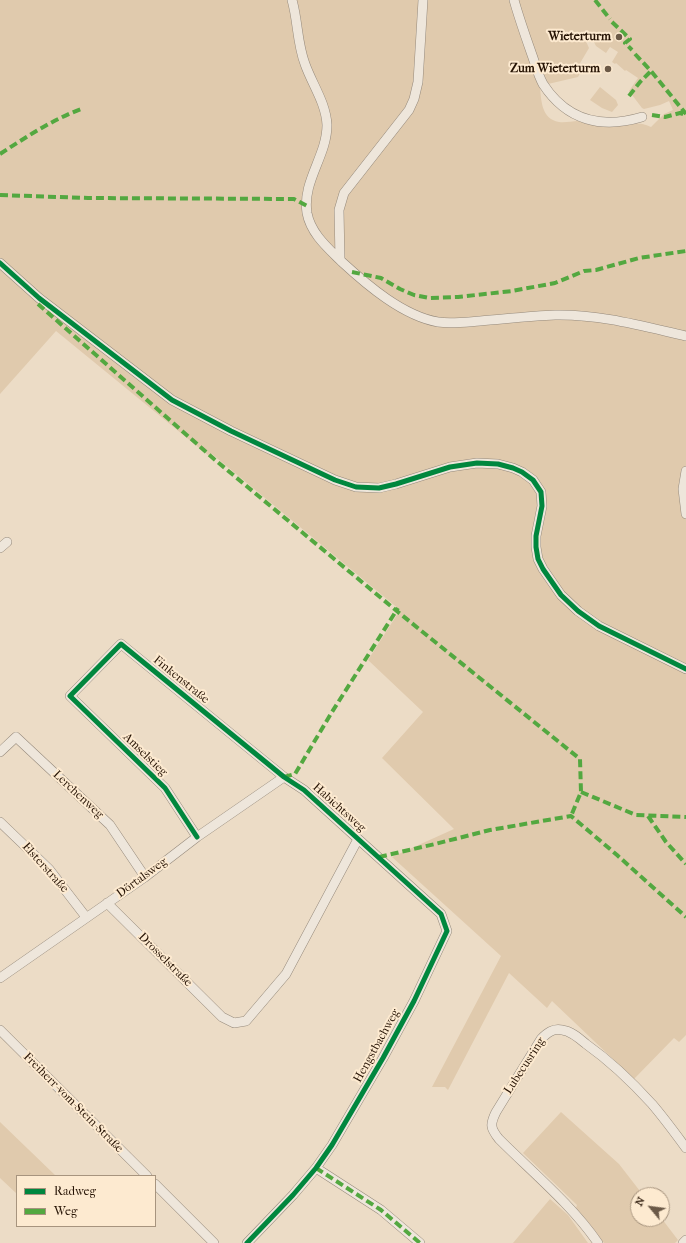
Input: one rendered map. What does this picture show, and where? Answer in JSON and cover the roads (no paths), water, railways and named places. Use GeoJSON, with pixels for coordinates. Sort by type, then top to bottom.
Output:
{"type":"FeatureCollection","features":[{"type":"Feature","properties":{"kind":"street"},"geometry":{"type":"LineString","coordinates":[[292,0],[302,56],[322,103],[327,124],[322,154],[308,188],[306,200],[309,221],[325,246],[368,286],[413,313],[433,321],[454,323],[553,315],[579,315],[621,321],[686,336]]}},
{"type":"Feature","properties":{"kind":"street"},"geometry":{"type":"LineString","coordinates":[[340,260],[339,210],[344,193],[409,110],[414,99],[418,82],[423,0]]}},
{"type":"Feature","properties":{"kind":"street"},"geometry":{"type":"LineString","coordinates":[[514,0],[537,68],[544,84],[563,107],[578,117],[595,121],[621,122],[642,117]]}},
{"type":"Feature","properties":{"kind":"street"},"geometry":{"type":"LineString","coordinates":[[0,263],[39,298],[172,400],[237,434],[335,480],[356,486],[379,488],[450,467],[477,463],[498,464],[522,472],[533,480],[541,492],[542,506],[536,536],[536,548],[540,564],[561,595],[578,611],[599,626],[686,669]]}},
{"type":"Feature","properties":{"kind":"street"},"geometry":{"type":"LineString","coordinates":[[686,471],[683,483],[683,496],[686,514]]}},
{"type":"Feature","properties":{"kind":"street","name":"Finkenstraße"},"geometry":{"type":"LineString","coordinates":[[70,696],[121,644],[284,777]]}},
{"type":"Feature","properties":{"kind":"street","name":"Amselstieg"},"geometry":{"type":"LineString","coordinates":[[70,696],[165,788],[198,836]]}},
{"type":"Feature","properties":{"kind":"street","name":"Lerchenweg"},"geometry":{"type":"LineString","coordinates":[[0,752],[16,737],[110,825],[145,877]]}},
{"type":"Feature","properties":{"kind":"street","name":"Dörtalsweg"},"geometry":{"type":"LineString","coordinates":[[0,978],[145,877],[198,836],[284,777]]}},
{"type":"Feature","properties":{"kind":"street","name":"Habichtsweg"},"geometry":{"type":"LineString","coordinates":[[284,777],[304,790],[379,857]]}},
{"type":"Feature","properties":{"kind":"street","name":"Elsterstraße"},"geometry":{"type":"LineString","coordinates":[[0,822],[49,869],[86,918]]}},
{"type":"Feature","properties":{"kind":"street","name":"Habichtsweg"},"geometry":{"type":"LineString","coordinates":[[222,1017],[234,1024],[246,1021],[286,974],[358,839]]}},
{"type":"Feature","properties":{"kind":"street","name":"Hengstbachweg"},"geometry":{"type":"LineString","coordinates":[[248,1243],[293,1195],[316,1168],[332,1145],[383,1058],[414,1001],[448,931],[441,914],[379,857]]}},
{"type":"Feature","properties":{"kind":"street","name":"Drosselstraße"},"geometry":{"type":"LineString","coordinates":[[107,904],[222,1017]]}},
{"type":"Feature","properties":{"kind":"street","name":"Lubecusring"},"geometry":{"type":"LineString","coordinates":[[598,1243],[561,1199],[499,1139],[492,1128],[492,1121],[496,1112],[541,1039],[556,1029],[565,1030],[573,1034],[597,1052],[630,1081],[649,1101],[686,1148]]}},
{"type":"Feature","properties":{"kind":"street","name":"Freiherr-vom-Stein-Straße"},"geometry":{"type":"LineString","coordinates":[[0,1030],[146,1175]]}},
{"type":"Feature","properties":{"kind":"street"},"geometry":{"type":"LineString","coordinates":[[316,1168],[381,1210],[420,1243]]}},
{"type":"Feature","properties":{"kind":"street"},"geometry":{"type":"LineString","coordinates":[[156,1185],[214,1243]]}},
{"type":"Feature","properties":{"kind":"street"},"geometry":{"type":"LineString","coordinates":[[683,1243],[686,1240]]}},
{"type":"Feature","properties":{"kind":"place","name":"Wieterturm"},"geometry":{"type":"Point","coordinates":[619,37]}},
{"type":"Feature","properties":{"kind":"place","name":"Zum Wieterturm"},"geometry":{"type":"Point","coordinates":[608,69]}}]}
